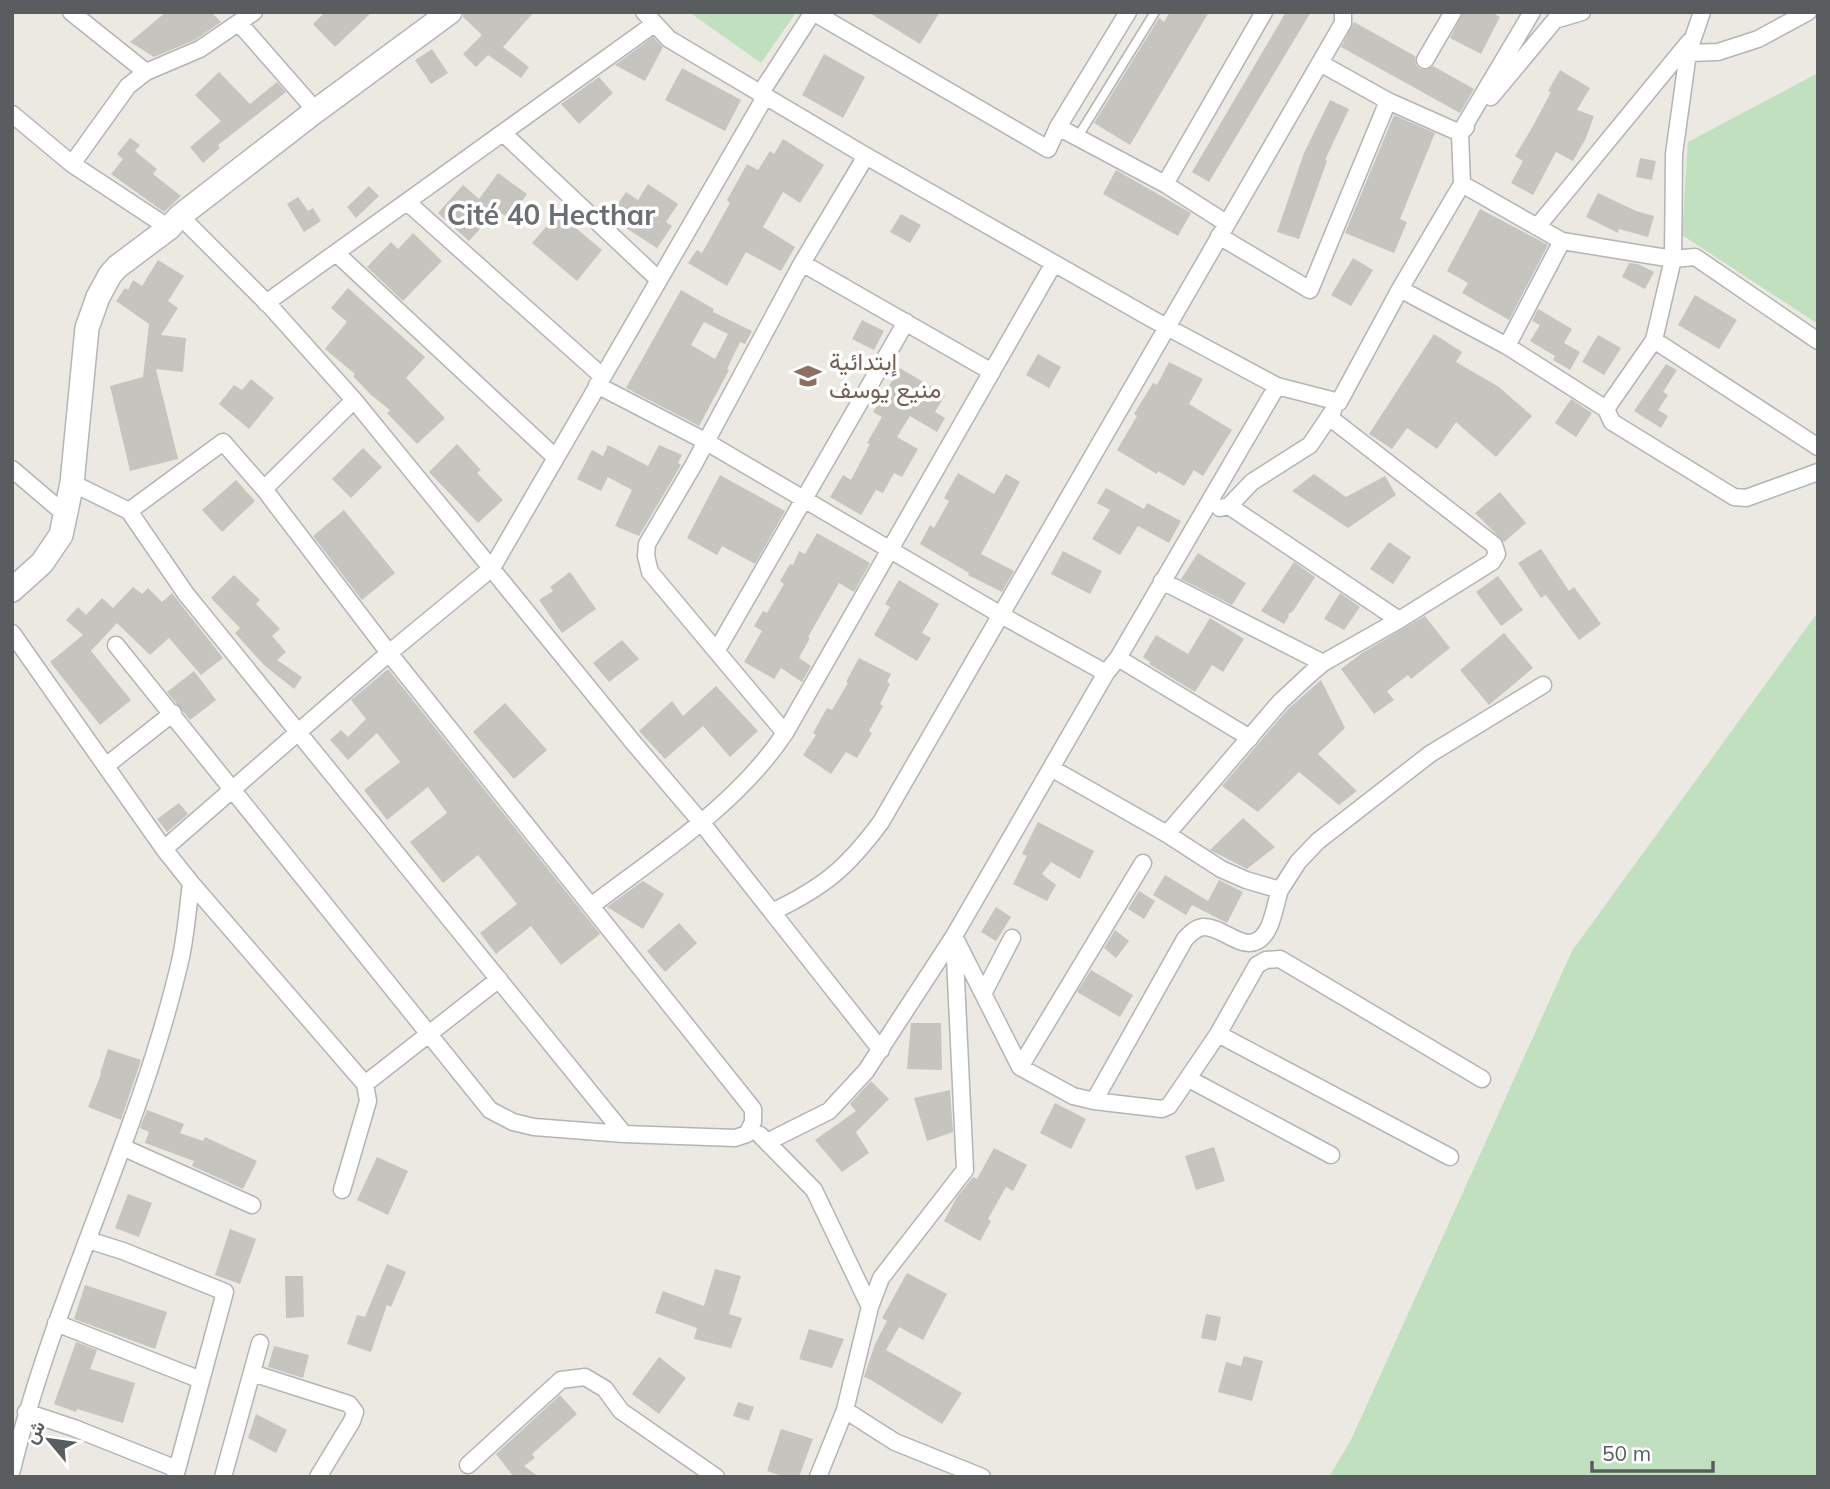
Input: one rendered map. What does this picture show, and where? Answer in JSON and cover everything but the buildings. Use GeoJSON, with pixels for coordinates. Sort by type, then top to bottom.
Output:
{"type":"FeatureCollection","features":[{"type":"Feature","properties":{"kind":"main road"},"geometry":{"type":"LineString","coordinates":[[12,590],[42,563],[61,536],[72,483],[87,328],[92,311],[110,275],[316,111],[450,12]]}},
{"type":"Feature","properties":{"kind":"street"},"geometry":{"type":"LineString","coordinates":[[71,12],[146,72]]}},
{"type":"Feature","properties":{"kind":"street"},"geometry":{"type":"LineString","coordinates":[[72,164],[128,86],[146,72],[200,49],[254,12]]}},
{"type":"Feature","properties":{"kind":"street"},"geometry":{"type":"LineString","coordinates":[[164,849],[389,653],[492,568],[659,280],[762,95],[813,12],[1048,149],[1058,127],[1128,12]]}},
{"type":"Feature","properties":{"kind":"street"},"geometry":{"type":"LineString","coordinates":[[1165,184],[1264,12]]}},
{"type":"Feature","properties":{"kind":"street"},"geometry":{"type":"LineString","coordinates":[[772,912],[824,884],[859,851],[881,822],[1343,23],[1343,12]]}},
{"type":"Feature","properties":{"kind":"street"},"geometry":{"type":"LineString","coordinates":[[1425,61],[1452,12]]}},
{"type":"Feature","properties":{"kind":"street"},"geometry":{"type":"LineString","coordinates":[[1204,512],[1229,506],[1252,482],[1310,445],[1339,402],[1400,289],[1462,184],[1461,134],[1532,12]]}},
{"type":"Feature","properties":{"kind":"street"},"geometry":{"type":"LineString","coordinates":[[1461,134],[1557,16],[1582,12]]}},
{"type":"Feature","properties":{"kind":"street"},"geometry":{"type":"LineString","coordinates":[[1606,409],[1654,340],[1673,260],[1674,154],[1690,45],[1702,12]]}},
{"type":"Feature","properties":{"kind":"street"},"geometry":{"type":"LineString","coordinates":[[1690,45],[1718,52],[1758,39],[1808,12]]}},
{"type":"Feature","properties":{"kind":"street"},"geometry":{"type":"LineString","coordinates":[[267,303],[503,133],[649,18],[668,39],[866,156],[1167,327],[1277,386],[1339,402]]}},
{"type":"Feature","properties":{"kind":"street"},"geometry":{"type":"LineString","coordinates":[[239,23],[316,111]]}},
{"type":"Feature","properties":{"kind":"street"},"geometry":{"type":"LineString","coordinates":[[1538,227],[1690,45]]}},
{"type":"Feature","properties":{"kind":"street"},"geometry":{"type":"LineString","coordinates":[[1320,63],[1388,101],[1461,134]]}},
{"type":"Feature","properties":{"kind":"street"},"geometry":{"type":"LineString","coordinates":[[1058,127],[1165,184],[1222,230],[1310,290],[1388,101]]}},
{"type":"Feature","properties":{"kind":"street"},"geometry":{"type":"LineString","coordinates":[[12,114],[72,164],[175,222],[267,303],[354,400],[701,822],[881,1051]]}},
{"type":"Feature","properties":{"kind":"street"},"geometry":{"type":"LineString","coordinates":[[503,133],[659,280]]}},
{"type":"Feature","properties":{"kind":"street"},"geometry":{"type":"LineString","coordinates":[[785,733],[650,572],[646,556],[647,544],[802,263],[866,156]]}},
{"type":"Feature","properties":{"kind":"street"},"geometry":{"type":"LineString","coordinates":[[1462,184],[1562,241],[1673,260],[1695,257],[1818,341]]}},
{"type":"Feature","properties":{"kind":"street"},"geometry":{"type":"LineString","coordinates":[[407,202],[599,381],[1001,615],[1106,673]]}},
{"type":"Feature","properties":{"kind":"street"},"geometry":{"type":"LineString","coordinates":[[1507,346],[1562,241]]}},
{"type":"Feature","properties":{"kind":"street"},"geometry":{"type":"LineString","coordinates":[[336,253],[555,457]]}},
{"type":"Feature","properties":{"kind":"street"},"geometry":{"type":"LineString","coordinates":[[802,263],[992,372]]}},
{"type":"Feature","properties":{"kind":"street"},"geometry":{"type":"LineString","coordinates":[[592,906],[701,822],[762,766],[785,733],[1054,263]]}},
{"type":"Feature","properties":{"kind":"street"},"geometry":{"type":"LineString","coordinates":[[1400,289],[1507,346],[1606,409],[1612,422],[1734,497],[1746,498],[1818,472]]}},
{"type":"Feature","properties":{"kind":"street"},"geometry":{"type":"LineString","coordinates":[[717,650],[906,323]]}},
{"type":"Feature","properties":{"kind":"street"},"geometry":{"type":"LineString","coordinates":[[1654,340],[1818,447]]}},
{"type":"Feature","properties":{"kind":"street"},"geometry":{"type":"LineString","coordinates":[[767,1142],[829,1111],[866,1072],[881,1051],[954,936],[1106,673],[1118,659],[1277,386]]}},
{"type":"Feature","properties":{"kind":"street"},"geometry":{"type":"LineString","coordinates":[[264,489],[354,400]]}},
{"type":"Feature","properties":{"kind":"street"},"geometry":{"type":"LineString","coordinates":[[1167,834],[1280,702],[1324,663],[1492,562],[1497,554],[1494,545],[1329,417]]}},
{"type":"Feature","properties":{"kind":"street"},"geometry":{"type":"LineString","coordinates":[[116,645],[491,1110],[505,1119],[534,1127],[624,1134],[735,1138],[743,1136],[751,1126],[753,1109],[389,653],[264,489],[223,442],[129,511]]}},
{"type":"Feature","properties":{"kind":"street"},"geometry":{"type":"LineString","coordinates":[[12,470],[66,515]]}},
{"type":"Feature","properties":{"kind":"street"},"geometry":{"type":"LineString","coordinates":[[72,483],[129,511],[186,594],[624,1134]]}},
{"type":"Feature","properties":{"kind":"street"},"geometry":{"type":"LineString","coordinates":[[1229,506],[1399,620]]}},
{"type":"Feature","properties":{"kind":"street"},"geometry":{"type":"LineString","coordinates":[[1162,581],[1324,663]]}},
{"type":"Feature","properties":{"kind":"street"},"geometry":{"type":"LineString","coordinates":[[12,633],[164,849],[365,1084],[368,1101],[342,1190]]}},
{"type":"Feature","properties":{"kind":"street"},"geometry":{"type":"LineString","coordinates":[[1118,659],[1250,738]]}},
{"type":"Feature","properties":{"kind":"street"},"geometry":{"type":"LineString","coordinates":[[1094,1101],[1185,939],[1195,929],[1205,926],[1240,941],[1252,943],[1261,939],[1269,927],[1280,890],[1298,862],[1327,834],[1430,754],[1543,685]]}},
{"type":"Feature","properties":{"kind":"street"},"geometry":{"type":"LineString","coordinates":[[107,765],[173,713]]}},
{"type":"Feature","properties":{"kind":"street"},"geometry":{"type":"LineString","coordinates":[[1051,768],[1167,834],[1221,869],[1280,890]]}},
{"type":"Feature","properties":{"kind":"street"},"geometry":{"type":"LineString","coordinates":[[1020,1067],[1143,863]]}},
{"type":"Feature","properties":{"kind":"street"},"geometry":{"type":"LineString","coordinates":[[12,1470],[26,1412],[55,1323],[147,1078],[181,956],[191,883]]}},
{"type":"Feature","properties":{"kind":"street"},"geometry":{"type":"LineString","coordinates":[[954,936],[1020,1067],[1073,1096],[1162,1109],[1170,1106],[1218,1034],[1258,965],[1266,960],[1280,959],[1482,1079]]}},
{"type":"Feature","properties":{"kind":"street"},"geometry":{"type":"LineString","coordinates":[[818,1477],[845,1409],[870,1307],[881,1278],[965,1170],[954,936]]}},
{"type":"Feature","properties":{"kind":"street"},"geometry":{"type":"LineString","coordinates":[[984,992],[1012,938]]}},
{"type":"Feature","properties":{"kind":"street"},"geometry":{"type":"LineString","coordinates":[[365,1084],[499,979]]}},
{"type":"Feature","properties":{"kind":"street"},"geometry":{"type":"LineString","coordinates":[[1218,1034],[1450,1157]]}},
{"type":"Feature","properties":{"kind":"street"},"geometry":{"type":"LineString","coordinates":[[1189,1079],[1331,1155]]}},
{"type":"Feature","properties":{"kind":"street"},"geometry":{"type":"LineString","coordinates":[[751,1126],[814,1189],[870,1307]]}},
{"type":"Feature","properties":{"kind":"street"},"geometry":{"type":"LineString","coordinates":[[122,1147],[252,1205]]}},
{"type":"Feature","properties":{"kind":"street"},"geometry":{"type":"LineString","coordinates":[[26,1412],[74,1428],[176,1473],[225,1292],[123,1251],[88,1240]]}},
{"type":"Feature","properties":{"kind":"street"},"geometry":{"type":"LineString","coordinates":[[55,1323],[201,1381]]}},
{"type":"Feature","properties":{"kind":"street"},"geometry":{"type":"LineString","coordinates":[[223,1477],[260,1343]]}},
{"type":"Feature","properties":{"kind":"street"},"geometry":{"type":"LineString","coordinates":[[252,1373],[349,1404],[355,1412],[352,1422],[318,1477]]}},
{"type":"Feature","properties":{"kind":"street"},"geometry":{"type":"LineString","coordinates":[[468,1465],[561,1380],[584,1377],[605,1389],[621,1411],[716,1477]]}},
{"type":"Feature","properties":{"kind":"street"},"geometry":{"type":"LineString","coordinates":[[845,1409],[895,1442],[982,1477]]}},
{"type":"Feature","properties":{"kind":"lane"},"geometry":{"type":"LineString","coordinates":[[1077,138],[1155,12]]}},
{"type":"Feature","properties":{"kind":"green space"},"geometry":{"type":"Polygon","coordinates":[[[689,12],[792,12],[795,14],[761,63],[689,12]]]}},
{"type":"Feature","properties":{"kind":"green space"},"geometry":{"type":"Polygon","coordinates":[[[1818,73],[1818,324],[1682,235],[1688,142],[1818,73]]]}},
{"type":"Feature","properties":{"kind":"green space"},"geometry":{"type":"Polygon","coordinates":[[[1818,612],[1818,1477],[1329,1477],[1351,1440],[1572,951],[1818,612]]]}},
{"type":"Feature","properties":{"kind":"place","name":"إبتدائية منيع يوسف"},"geometry":{"type":"Point","coordinates":[808,376]}},
{"type":"Feature","properties":{"kind":"district","name":"Cité 40 Hecthar"},"geometry":{"type":"Point","coordinates":[551,215]}}]}
